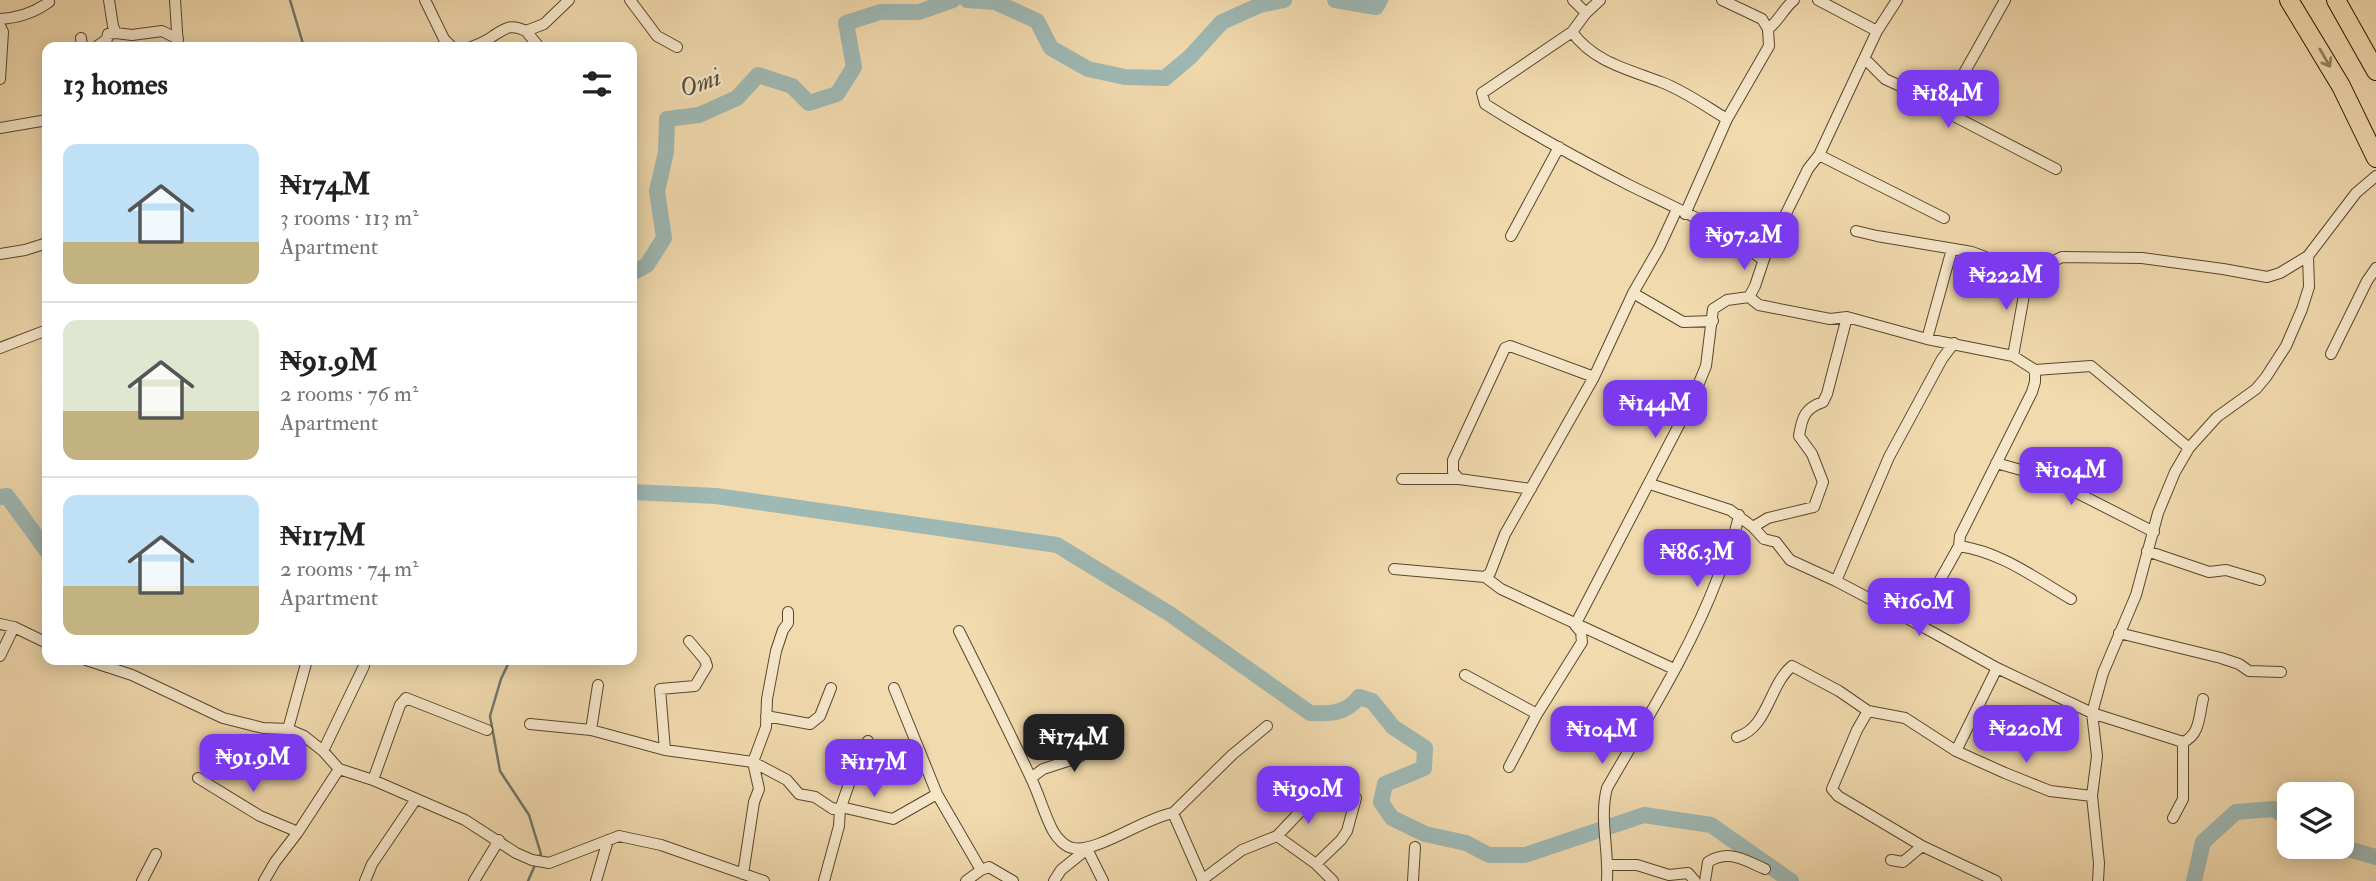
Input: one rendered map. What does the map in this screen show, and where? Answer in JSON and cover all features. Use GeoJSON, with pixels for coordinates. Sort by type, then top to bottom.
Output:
{"type":"FeatureCollection","features":[{"type":"Feature","properties":{"kind":"highway"},"geometry":{"type":"LineString","coordinates":[[2289,0],[2341,86],[2376,158]]}},
{"type":"Feature","properties":{"kind":"highway"},"geometry":{"type":"LineString","coordinates":[[2336,0],[2375,65]]}},
{"type":"Feature","properties":{"kind":"street"},"geometry":{"type":"LineString","coordinates":[[0,19],[16,19],[43,6],[48,0]]}},
{"type":"Feature","properties":{"kind":"street"},"geometry":{"type":"LineString","coordinates":[[109,0],[116,33]]}},
{"type":"Feature","properties":{"kind":"street"},"geometry":{"type":"LineString","coordinates":[[175,0],[178,42]]}},
{"type":"Feature","properties":{"kind":"street"},"geometry":{"type":"LineString","coordinates":[[425,0],[433,20],[447,42]]}},
{"type":"Feature","properties":{"kind":"street"},"geometry":{"type":"LineString","coordinates":[[526,32],[544,24],[569,0]]}},
{"type":"Feature","properties":{"kind":"street"},"geometry":{"type":"LineString","coordinates":[[630,0],[657,36],[677,47]]}},
{"type":"Feature","properties":{"kind":"street"},"geometry":{"type":"LineString","coordinates":[[1573,0],[1586,13]]}},
{"type":"Feature","properties":{"kind":"street"},"geometry":{"type":"LineString","coordinates":[[1600,0],[1572,32],[1482,93],[1485,104],[1559,147],[1746,247],[1763,260],[1765,256]]}},
{"type":"Feature","properties":{"kind":"street"},"geometry":{"type":"LineString","coordinates":[[1485,576],[1490,573],[1505,534],[1594,377],[1633,293],[1681,211],[1727,119],[1769,46],[1768,29],[1762,19],[1722,0]]}},
{"type":"Feature","properties":{"kind":"street"},"geometry":{"type":"LineString","coordinates":[[1768,29],[1794,0]]}},
{"type":"Feature","properties":{"kind":"street"},"geometry":{"type":"LineString","coordinates":[[1818,0],[1877,31]]}},
{"type":"Feature","properties":{"kind":"street"},"geometry":{"type":"LineString","coordinates":[[1749,297],[1765,256],[1808,169],[1819,155],[1877,31],[1897,0]]}},
{"type":"Feature","properties":{"kind":"street"},"geometry":{"type":"LineString","coordinates":[[1945,107],[2005,0]]}},
{"type":"Feature","properties":{"kind":"street"},"geometry":{"type":"LineString","coordinates":[[481,42],[512,25],[526,32],[535,42]]}},
{"type":"Feature","properties":{"kind":"street"},"geometry":{"type":"LineString","coordinates":[[0,26],[3,33],[0,79]]}},
{"type":"Feature","properties":{"kind":"street"},"geometry":{"type":"LineString","coordinates":[[103,42],[108,34],[132,35],[162,30],[177,42]]}},
{"type":"Feature","properties":{"kind":"street"},"geometry":{"type":"LineString","coordinates":[[1572,32],[1601,59],[1687,94],[1727,119]]}},
{"type":"Feature","properties":{"kind":"street"},"geometry":{"type":"LineString","coordinates":[[1865,59],[1885,79],[1945,107],[1950,114],[2056,169]]}},
{"type":"Feature","properties":{"kind":"street"},"geometry":{"type":"LineString","coordinates":[[0,128],[42,121]]}},
{"type":"Feature","properties":{"kind":"street"},"geometry":{"type":"LineString","coordinates":[[1510,236],[1559,147]]}},
{"type":"Feature","properties":{"kind":"street"},"geometry":{"type":"LineString","coordinates":[[1819,155],[1944,218]]}},
{"type":"Feature","properties":{"kind":"street"},"geometry":{"type":"LineString","coordinates":[[1856,231],[1972,252],[2028,273],[2062,257],[2142,258],[2267,277],[2280,273],[2308,256],[2356,193],[2376,176]]}},
{"type":"Feature","properties":{"kind":"street"},"geometry":{"type":"LineString","coordinates":[[0,254],[42,245]]}},
{"type":"Feature","properties":{"kind":"street"},"geometry":{"type":"LineString","coordinates":[[1927,340],[1952,249]]}},
{"type":"Feature","properties":{"kind":"street"},"geometry":{"type":"LineString","coordinates":[[2098,881],[2099,863],[2092,796],[2096,756],[2092,713],[2119,633],[2136,595],[2158,513],[2175,472],[2189,448],[2217,417],[2256,389],[2286,346],[2309,287],[2308,256]]}},
{"type":"Feature","properties":{"kind":"street"},"geometry":{"type":"LineString","coordinates":[[2331,354],[2376,268]]}},
{"type":"Feature","properties":{"kind":"street"},"geometry":{"type":"LineString","coordinates":[[2013,356],[2028,273]]}},
{"type":"Feature","properties":{"kind":"street"},"geometry":{"type":"LineString","coordinates":[[1633,293],[1683,322],[1713,321]]}},
{"type":"Feature","properties":{"kind":"street"},"geometry":{"type":"LineString","coordinates":[[1575,625],[1650,484],[1706,366],[1713,309],[1727,300],[1749,297],[1759,305],[1830,319],[1847,317],[1927,340],[2013,356],[2035,370],[2091,366],[2189,448]]}},
{"type":"Feature","properties":{"kind":"street"},"geometry":{"type":"LineString","coordinates":[[1753,527],[1768,518],[1814,507],[1823,482],[1812,454],[1799,436],[1802,415],[1812,406],[1823,402],[1827,394],[1847,317]]}},
{"type":"Feature","properties":{"kind":"street"},"geometry":{"type":"LineString","coordinates":[[0,348],[42,332]]}},
{"type":"Feature","properties":{"kind":"street"},"geometry":{"type":"LineString","coordinates":[[1836,581],[1889,457],[1942,359],[1954,343]]}},
{"type":"Feature","properties":{"kind":"street"},"geometry":{"type":"LineString","coordinates":[[1459,479],[1452,472],[1453,460],[1505,348],[1510,346],[1594,377]]}},
{"type":"Feature","properties":{"kind":"street"},"geometry":{"type":"LineString","coordinates":[[1916,624],[1959,546],[1959,536],[2032,392],[2035,370]]}},
{"type":"Feature","properties":{"kind":"street"},"geometry":{"type":"LineString","coordinates":[[1996,463],[2046,477],[2154,532]]}},
{"type":"Feature","properties":{"kind":"street"},"geometry":{"type":"LineString","coordinates":[[1402,479],[1459,479],[1531,489]]}},
{"type":"Feature","properties":{"kind":"street"},"geometry":{"type":"LineString","coordinates":[[1650,484],[1730,510],[1764,539],[1776,542],[1790,560],[1836,581],[1997,668],[2092,713],[2183,742],[2196,733],[2203,699]]}},
{"type":"Feature","properties":{"kind":"street"},"geometry":{"type":"LineString","coordinates":[[1607,881],[1602,806],[1607,788],[1688,646],[1706,609],[1736,531],[1739,515]]}},
{"type":"Feature","properties":{"kind":"street"},"geometry":{"type":"LineString","coordinates":[[1959,546],[1977,548],[1999,557],[2071,599]]}},
{"type":"Feature","properties":{"kind":"street"},"geometry":{"type":"LineString","coordinates":[[2147,551],[2209,572],[2226,570],[2260,580]]}},
{"type":"Feature","properties":{"kind":"street"},"geometry":{"type":"LineString","coordinates":[[1394,569],[1485,576],[1501,589],[1674,669]]}},
{"type":"Feature","properties":{"kind":"street"},"geometry":{"type":"LineString","coordinates":[[743,874],[754,802],[759,789],[753,762],[766,727],[771,670],[783,630],[788,624],[788,612]]}},
{"type":"Feature","properties":{"kind":"street"},"geometry":{"type":"LineString","coordinates":[[0,624],[14,626],[42,640]]}},
{"type":"Feature","properties":{"kind":"street"},"geometry":{"type":"LineString","coordinates":[[1508,768],[1537,714],[1582,642],[1581,632],[1575,625]]}},
{"type":"Feature","properties":{"kind":"street"},"geometry":{"type":"LineString","coordinates":[[0,656],[14,626]]}},
{"type":"Feature","properties":{"kind":"street"},"geometry":{"type":"LineString","coordinates":[[959,631],[1031,778],[1054,832],[1065,845],[1087,849]]}},
{"type":"Feature","properties":{"kind":"street"},"geometry":{"type":"LineString","coordinates":[[2119,633],[2221,658],[2239,664],[2249,671],[2281,671]]}},
{"type":"Feature","properties":{"kind":"street"},"geometry":{"type":"LineString","coordinates":[[665,750],[660,689],[695,686],[707,666],[689,642]]}},
{"type":"Feature","properties":{"kind":"street"},"geometry":{"type":"LineString","coordinates":[[101,665],[132,675],[223,719],[263,728],[288,729],[304,736],[323,751],[339,769],[373,780],[465,820],[516,853],[549,863],[619,836],[638,839],[764,881]]}},
{"type":"Feature","properties":{"kind":"street"},"geometry":{"type":"LineString","coordinates":[[288,729],[306,665]]}},
{"type":"Feature","properties":{"kind":"street"},"geometry":{"type":"LineString","coordinates":[[323,751],[364,666]]}},
{"type":"Feature","properties":{"kind":"street"},"geometry":{"type":"LineString","coordinates":[[1737,737],[1745,735],[1759,721],[1783,673],[1792,666],[1839,691],[1868,711],[1905,718],[1956,751],[2050,791],[2092,796]]}},
{"type":"Feature","properties":{"kind":"street"},"geometry":{"type":"LineString","coordinates":[[1956,751],[1997,668]]}},
{"type":"Feature","properties":{"kind":"street"},"geometry":{"type":"LineString","coordinates":[[1465,675],[1537,714]]}},
{"type":"Feature","properties":{"kind":"street"},"geometry":{"type":"LineString","coordinates":[[591,730],[595,719],[598,685]]}},
{"type":"Feature","properties":{"kind":"street"},"geometry":{"type":"LineString","coordinates":[[766,716],[810,724],[820,716],[831,688]]}},
{"type":"Feature","properties":{"kind":"street"},"geometry":{"type":"LineString","coordinates":[[894,688],[937,794],[981,870]]}},
{"type":"Feature","properties":{"kind":"street"},"geometry":{"type":"LineString","coordinates":[[373,780],[400,705],[406,698],[486,730]]}},
{"type":"Feature","properties":{"kind":"street"},"geometry":{"type":"LineString","coordinates":[[1868,711],[1832,789],[1838,796],[1922,846],[1996,881]]}},
{"type":"Feature","properties":{"kind":"street"},"geometry":{"type":"LineString","coordinates":[[530,724],[591,730],[665,750],[753,762],[787,780],[799,794],[816,797],[833,808],[840,808],[839,826],[824,881]]}},
{"type":"Feature","properties":{"kind":"street"},"geometry":{"type":"LineString","coordinates":[[1054,881],[1061,870],[1087,849],[1149,820],[1173,813],[1232,755],[1267,726]]}},
{"type":"Feature","properties":{"kind":"street"},"geometry":{"type":"LineString","coordinates":[[868,741],[860,748],[841,807],[893,819],[937,794]]}},
{"type":"Feature","properties":{"kind":"street"},"geometry":{"type":"LineString","coordinates":[[2173,818],[2183,799],[2183,742]]}},
{"type":"Feature","properties":{"kind":"street"},"geometry":{"type":"LineString","coordinates":[[1031,778],[1043,769],[1077,758],[1101,744]]}},
{"type":"Feature","properties":{"kind":"street"},"geometry":{"type":"LineString","coordinates":[[264,881],[339,769]]}},
{"type":"Feature","properties":{"kind":"street"},"geometry":{"type":"LineString","coordinates":[[198,778],[260,816],[298,832]]}},
{"type":"Feature","properties":{"kind":"street"},"geometry":{"type":"LineString","coordinates":[[1173,813],[1202,880],[1242,850],[1278,836],[1316,795]]}},
{"type":"Feature","properties":{"kind":"street"},"geometry":{"type":"LineString","coordinates":[[1315,864],[1347,831],[1356,797]]}},
{"type":"Feature","properties":{"kind":"street"},"geometry":{"type":"LineString","coordinates":[[365,881],[372,864],[416,799]]}},
{"type":"Feature","properties":{"kind":"street"},"geometry":{"type":"LineString","coordinates":[[1278,836],[1315,864],[1332,881]]}},
{"type":"Feature","properties":{"kind":"street"},"geometry":{"type":"LineString","coordinates":[[596,881],[608,839]]}},
{"type":"Feature","properties":{"kind":"street"},"geometry":{"type":"LineString","coordinates":[[474,881],[499,840]]}},
{"type":"Feature","properties":{"kind":"street"},"geometry":{"type":"LineString","coordinates":[[1891,860],[1903,862],[1922,846]]}},
{"type":"Feature","properties":{"kind":"street"},"geometry":{"type":"LineString","coordinates":[[1413,881],[1415,847]]}},
{"type":"Feature","properties":{"kind":"street"},"geometry":{"type":"LineString","coordinates":[[1087,849],[1103,881]]}},
{"type":"Feature","properties":{"kind":"street"},"geometry":{"type":"LineString","coordinates":[[142,881],[156,854]]}},
{"type":"Feature","properties":{"kind":"street"},"geometry":{"type":"LineString","coordinates":[[1705,881],[1708,862],[1720,855],[1739,857],[1765,869]]}},
{"type":"Feature","properties":{"kind":"street"},"geometry":{"type":"LineString","coordinates":[[1608,865],[1637,865],[1669,875],[1688,873],[1695,881]]}},
{"type":"Feature","properties":{"kind":"street"},"geometry":{"type":"LineString","coordinates":[[966,881],[989,867],[1013,881]]}},
{"type":"Feature","properties":{"kind":"street"},"geometry":{"type":"LineString","coordinates":[[723,881],[726,869]]}},
{"type":"Feature","properties":{"kind":"waterway"},"geometry":{"type":"LineString","coordinates":[[290,0],[303,42]]}},
{"type":"Feature","properties":{"kind":"waterway","name":"Omi"},"geometry":{"type":"LineString","coordinates":[[637,270],[647,265],[664,238],[657,191],[666,152],[667,119],[699,115],[737,98],[758,75],[792,86],[809,103],[837,94],[854,67],[846,23],[880,12],[919,12],[953,0]]}},
{"type":"Feature","properties":{"kind":"waterway","name":"Omi"},"geometry":{"type":"LineString","coordinates":[[967,0],[995,2],[1037,21],[1051,48],[1088,69],[1125,77],[1165,78],[1190,57],[1222,22],[1260,5],[1284,0]]}},
{"type":"Feature","properties":{"kind":"waterway","name":"Omi"},"geometry":{"type":"LineString","coordinates":[[1335,0],[1376,7],[1380,0]]}},
{"type":"Feature","properties":{"kind":"waterway"},"geometry":{"type":"LineString","coordinates":[[637,492],[716,496],[1057,545],[1170,614],[1310,713],[1343,710],[1359,697],[1372,701],[1393,727],[1425,748],[1424,768],[1385,784],[1381,802],[1392,818],[1425,834],[1466,843],[1489,855],[1525,855],[1644,815],[1711,825],[1791,881]]}},
{"type":"Feature","properties":{"kind":"waterway","name":"Omi"},"geometry":{"type":"LineString","coordinates":[[0,497],[7,496],[42,544]]}},
{"type":"Feature","properties":{"kind":"waterway"},"geometry":{"type":"LineString","coordinates":[[508,665],[490,716],[500,771],[529,815],[541,854],[538,859]]}},
{"type":"Feature","properties":{"kind":"waterway"},"geometry":{"type":"LineString","coordinates":[[2194,881],[2203,842],[2236,812],[2273,809],[2277,811]]}},
{"type":"Feature","properties":{"kind":"waterway"},"geometry":{"type":"LineString","coordinates":[[2354,851],[2376,857]]}},
{"type":"Feature","properties":{"kind":"waterway"},"geometry":{"type":"LineString","coordinates":[[528,881],[535,865]]}}]}
